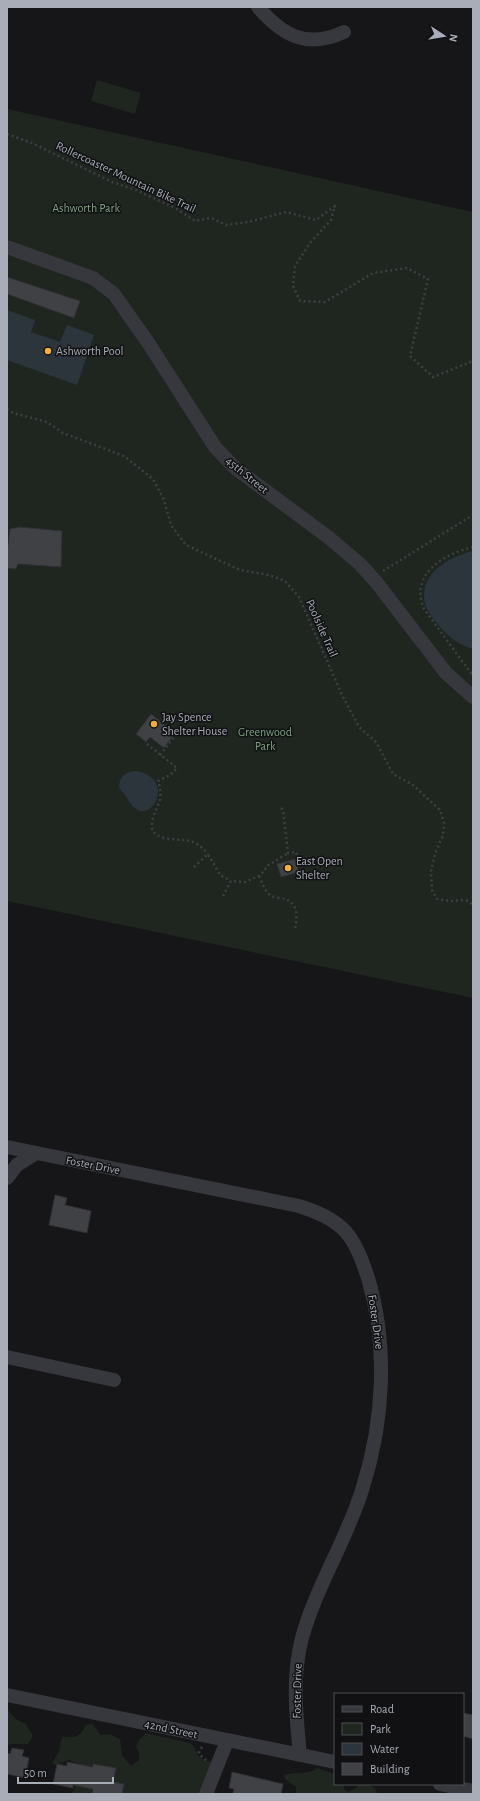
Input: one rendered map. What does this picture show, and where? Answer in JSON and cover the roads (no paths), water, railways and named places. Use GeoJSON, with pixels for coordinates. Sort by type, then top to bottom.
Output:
{"type":"FeatureCollection","features":[{"type":"Feature","properties":{"kind":"street"},"geometry":{"type":"LineString","coordinates":[[258,7],[268,19],[281,29],[309,40],[330,38],[344,32]]}},
{"type":"Feature","properties":{"kind":"street","name":"45th Street"},"geometry":{"type":"LineString","coordinates":[[7,247],[92,278],[114,294],[149,344],[215,448],[235,468],[328,537],[360,564],[446,673],[473,697]]}},
{"type":"Feature","properties":{"kind":"street","name":"Foster Drive"},"geometry":{"type":"LineString","coordinates":[[7,1147],[299,1206],[321,1213],[334,1222],[346,1233],[355,1246],[373,1295],[378,1321],[381,1375],[379,1413],[373,1451],[363,1488],[312,1611],[303,1636],[298,1657],[295,1679],[300,1754]]}},
{"type":"Feature","properties":{"kind":"street"},"geometry":{"type":"LineString","coordinates":[[7,1178],[17,1165],[36,1153]]}},
{"type":"Feature","properties":{"kind":"street"},"geometry":{"type":"LineString","coordinates":[[7,1357],[114,1380]]}},
{"type":"Feature","properties":{"kind":"street","name":"42nd Street"},"geometry":{"type":"LineString","coordinates":[[7,1695],[334,1762]]}},
{"type":"Feature","properties":{"kind":"street"},"geometry":{"type":"LineString","coordinates":[[206,1794],[227,1741]]}},
{"type":"Feature","properties":{"kind":"street"},"geometry":{"type":"LineString","coordinates":[[445,1785],[473,1791]]}},
{"type":"Feature","properties":{"kind":"water","name":"Ashworth Pool"},"geometry":{"type":"Polygon","coordinates":[[[7,310],[35,320],[31,332],[60,342],[67,325],[94,335],[77,385],[7,360],[7,310]]]}},
{"type":"Feature","properties":{"kind":"water"},"geometry":{"type":"Polygon","coordinates":[[[473,551],[473,649],[457,642],[444,631],[428,611],[424,596],[425,586],[436,570],[453,558],[473,551]]]}},
{"type":"Feature","properties":{"kind":"water"},"geometry":{"type":"Polygon","coordinates":[[[135,771],[149,775],[156,783],[158,792],[156,801],[150,808],[143,811],[135,808],[119,786],[124,775],[135,771]]]}},
{"type":"Feature","properties":{"kind":"place","name":"Ashworth Pool"},"geometry":{"type":"Point","coordinates":[48,351]}},
{"type":"Feature","properties":{"kind":"place","name":"Jay Spence Shelter House"},"geometry":{"type":"Point","coordinates":[154,724]}},
{"type":"Feature","properties":{"kind":"place","name":"East Open Shelter"},"geometry":{"type":"Point","coordinates":[288,868]}},
{"type":"Feature","properties":{"kind":"park label","name":"Ashworth Park"},"geometry":{"type":"Point","coordinates":[86,208]}},
{"type":"Feature","properties":{"kind":"park label","name":"Greenwood Park"},"geometry":{"type":"Point","coordinates":[265,739]}}]}
